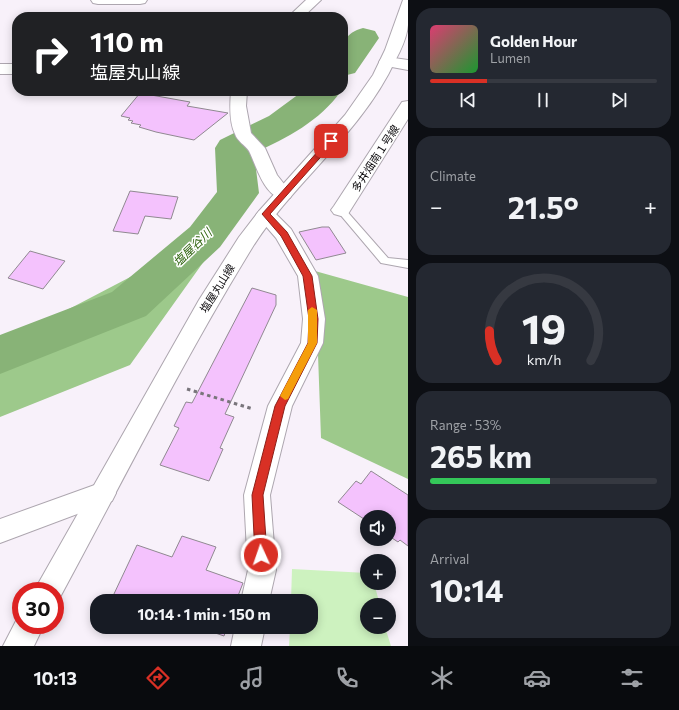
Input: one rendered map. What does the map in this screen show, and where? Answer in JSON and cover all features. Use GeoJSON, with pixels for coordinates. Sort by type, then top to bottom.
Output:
{"type":"FeatureCollection","features":[{"type":"Feature","properties":{"kind":"street"},"geometry":{"type":"LineString","coordinates":[[98,0],[140,0]]}},
{"type":"Feature","properties":{"kind":"street"},"geometry":{"type":"LineString","coordinates":[[301,12],[314,0]]}},
{"type":"Feature","properties":{"kind":"street","name":"塩屋丸山線"},"geometry":{"type":"LineString","coordinates":[[53,582],[207,304],[266,214],[351,119],[381,75],[398,38],[408,3]]}},
{"type":"Feature","properties":{"kind":"street"},"geometry":{"type":"LineString","coordinates":[[387,62],[408,65]]}},
{"type":"Feature","properties":{"kind":"street"},"geometry":{"type":"LineString","coordinates":[[0,69],[12,69]]}},
{"type":"Feature","properties":{"kind":"street"},"geometry":{"type":"LineString","coordinates":[[239,96],[238,106],[243,134],[256,148],[269,177],[283,194]]}},
{"type":"Feature","properties":{"kind":"street","name":"多井畑南１号線"},"geometry":{"type":"LineString","coordinates":[[342,210],[408,106]]}},
{"type":"Feature","properties":{"kind":"street"},"geometry":{"type":"LineString","coordinates":[[257,594],[262,570],[258,495],[280,406],[312,343],[314,319],[308,276],[284,234],[266,214]]}},
{"type":"Feature","properties":{"kind":"street"},"geometry":{"type":"LineString","coordinates":[[0,530],[103,493]]}},
{"type":"Feature","properties":{"kind":"street"},"geometry":{"type":"LineString","coordinates":[[18,646],[24,634]]}},
{"type":"Feature","properties":{"kind":"street"},"geometry":{"type":"LineString","coordinates":[[246,646],[249,634]]}},
{"type":"Feature","properties":{"kind":"lane"},"geometry":{"type":"LineString","coordinates":[[342,210],[385,261],[408,264]]}},
{"type":"Feature","properties":{"kind":"path"},"geometry":{"type":"LineString","coordinates":[[187,389],[277,416]]}},
{"type":"Feature","properties":{"kind":"green space"},"geometry":{"type":"Polygon","coordinates":[[[212,250],[130,365],[0,417],[0,345],[136,274],[212,250]]]}},
{"type":"Feature","properties":{"kind":"green space"},"geometry":{"type":"Polygon","coordinates":[[[315,271],[408,297],[408,479],[321,438],[315,271]]]}},
{"type":"Feature","properties":{"kind":"green space"},"geometry":{"type":"Polygon","coordinates":[[[292,569],[360,573],[360,590],[376,590],[378,598],[360,598],[360,634],[387,634],[391,646],[289,646],[290,634],[318,634],[318,594],[291,594],[292,569]]]}},
{"type":"Feature","properties":{"kind":"building"},"geometry":{"type":"Polygon","coordinates":[[[138,96],[157,96],[190,102],[187,106],[228,113],[194,140],[139,127],[141,125],[131,123],[133,121],[128,120],[130,118],[121,116],[138,96]]]}},
{"type":"Feature","properties":{"kind":"building"},"geometry":{"type":"Polygon","coordinates":[[[130,191],[178,197],[171,219],[145,216],[138,234],[113,231],[130,191]]]}},
{"type":"Feature","properties":{"kind":"building"},"geometry":{"type":"Polygon","coordinates":[[[329,227],[346,253],[316,260],[299,232],[329,227]]]}},
{"type":"Feature","properties":{"kind":"building"},"geometry":{"type":"Polygon","coordinates":[[[30,251],[65,261],[43,289],[8,278],[30,251]]]}},
{"type":"Feature","properties":{"kind":"building"},"geometry":{"type":"Polygon","coordinates":[[[252,288],[276,295],[276,305],[225,414],[234,417],[220,448],[223,449],[209,481],[160,465],[179,428],[174,426],[186,402],[192,403],[252,288]]]}},
{"type":"Feature","properties":{"kind":"building"},"geometry":{"type":"Polygon","coordinates":[[[371,471],[408,495],[408,546],[400,540],[398,542],[396,541],[396,510],[360,510],[360,516],[338,502],[356,481],[361,484],[371,471]]]}},
{"type":"Feature","properties":{"kind":"building"},"geometry":{"type":"Polygon","coordinates":[[[182,536],[216,547],[206,570],[243,583],[239,594],[114,594],[137,545],[172,557],[182,536]]]}},
{"type":"Feature","properties":{"kind":"waterway","name":"塩屋谷川"},"geometry":{"type":"LineString","coordinates":[[348,59],[363,38]]}},
{"type":"Feature","properties":{"kind":"waterway","name":"塩屋谷川"},"geometry":{"type":"LineString","coordinates":[[0,355],[129,304],[205,237],[238,193],[234,148],[270,131],[294,117],[318,96]]}},
{"type":"Feature","properties":{"kind":"slow traffic"},"geometry":{"type":"LineString","coordinates":[[285,396],[312,343],[314,319],[312,310]]}},
{"type":"Feature","properties":{"kind":"route"},"geometry":{"type":"LineString","coordinates":[[261,555],[258,495],[280,406],[312,343],[314,319],[308,276],[284,234],[266,214],[331,141]]}}]}
